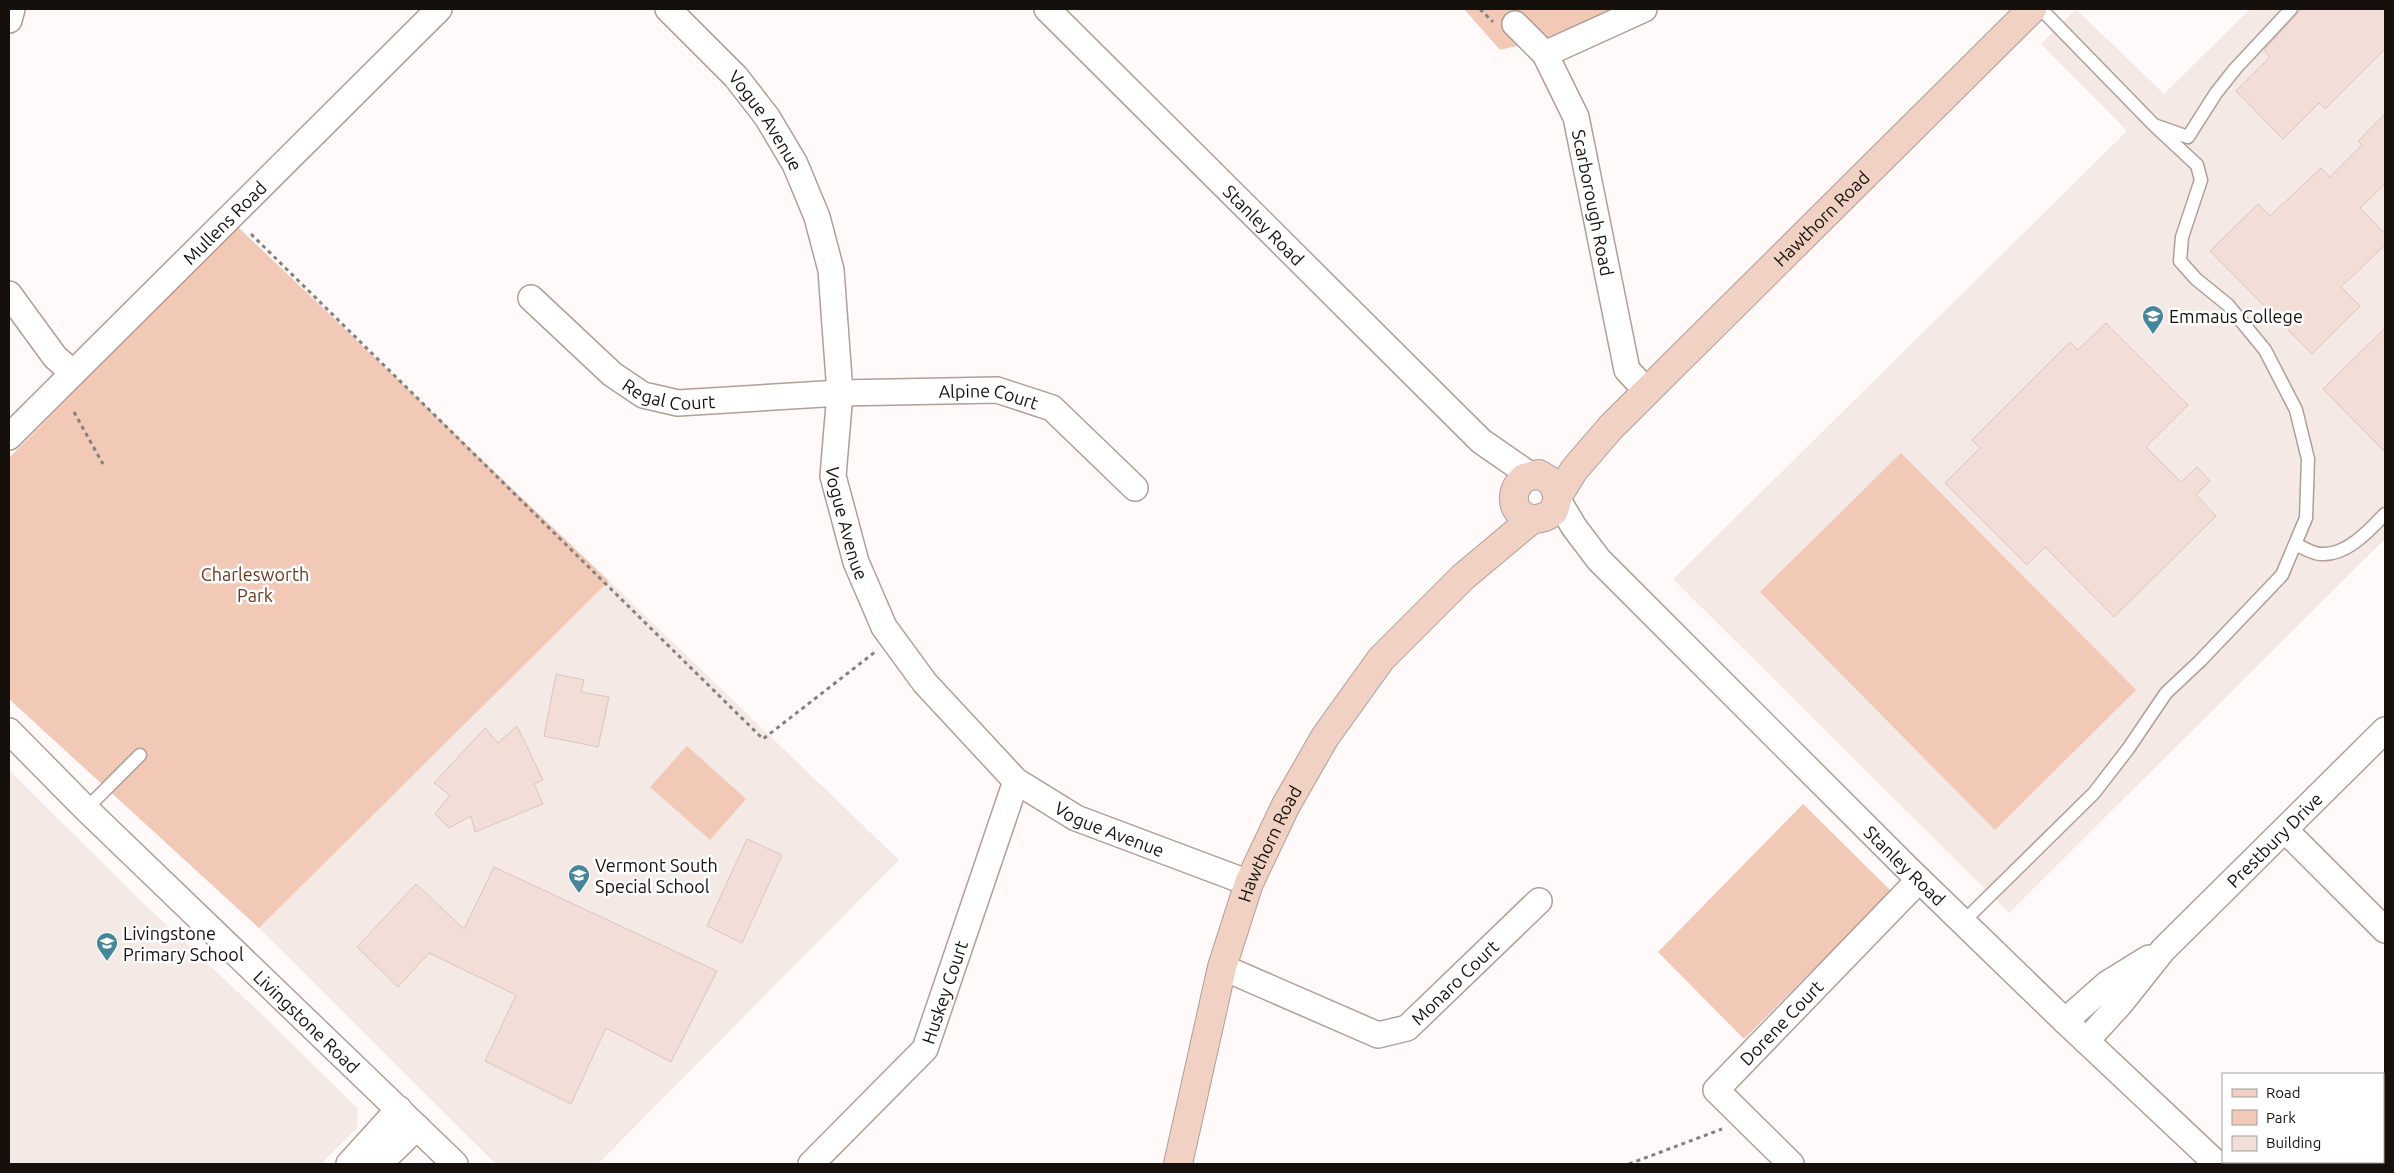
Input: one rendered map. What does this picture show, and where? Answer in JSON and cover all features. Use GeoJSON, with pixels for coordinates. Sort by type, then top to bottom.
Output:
{"type":"FeatureCollection","features":[{"type":"Feature","properties":{"kind":"main road","name":"Hawthorn Road"},"geometry":{"type":"LineString","coordinates":[[1558,498],[1574,470],[1611,427],[2032,9]]}},
{"type":"Feature","properties":{"kind":"main road","name":"Hawthorn Road"},"geometry":{"type":"LineString","coordinates":[[1463,577],[1491,542],[1522,486],[1564,460],[1611,427]]}},
{"type":"Feature","properties":{"kind":"main road"},"geometry":{"type":"LineString","coordinates":[[1546,477],[1557,488],[1558,498],[1554,511],[1548,516],[1533,519],[1518,511],[1522,486],[1546,477]]}},
{"type":"Feature","properties":{"kind":"main road","name":"Hawthorn Road"},"geometry":{"type":"LineString","coordinates":[[1178,1164],[1222,967],[1249,883],[1286,805],[1325,737],[1381,659],[1463,577],[1533,519]]}},
{"type":"Feature","properties":{"kind":"street"},"geometry":{"type":"LineString","coordinates":[[9,20],[12,9]]}},
{"type":"Feature","properties":{"kind":"street","name":"Mullens Road"},"geometry":{"type":"LineString","coordinates":[[9,437],[439,9]]}},
{"type":"Feature","properties":{"kind":"street","name":"Vogue Avenue"},"geometry":{"type":"LineString","coordinates":[[668,9],[736,77],[767,116],[795,164],[817,217],[831,270],[840,393],[833,476],[856,562],[884,627],[925,683],[1016,782],[1076,818],[1249,883]]}},
{"type":"Feature","properties":{"kind":"street","name":"Stanley Road"},"geometry":{"type":"LineString","coordinates":[[1047,9],[1481,441],[1508,482],[1522,486]]}},
{"type":"Feature","properties":{"kind":"street"},"geometry":{"type":"LineString","coordinates":[[1545,54],[1644,9]]}},
{"type":"Feature","properties":{"kind":"street","name":"Scarborough Road"},"geometry":{"type":"LineString","coordinates":[[1505,23],[1545,54],[1576,117],[1627,370],[1647,391]]}},
{"type":"Feature","properties":{"kind":"street"},"geometry":{"type":"LineString","coordinates":[[9,294],[55,357],[73,373]]}},
{"type":"Feature","properties":{"kind":"street","name":"Regal Court"},"geometry":{"type":"LineString","coordinates":[[531,298],[612,374],[643,395],[678,404],[840,393]]}},
{"type":"Feature","properties":{"kind":"street","name":"Alpine Court"},"geometry":{"type":"LineString","coordinates":[[840,393],[998,390],[1052,408],[1134,488]]}},
{"type":"Feature","properties":{"kind":"street","name":"Stanley Road"},"geometry":{"type":"LineString","coordinates":[[1558,498],[1574,528],[1599,560],[1919,880],[2217,1164]]}},
{"type":"Feature","properties":{"kind":"street","name":"Stanley Road"},"geometry":{"type":"LineString","coordinates":[[1533,519],[1568,537],[1599,560]]}},
{"type":"Feature","properties":{"kind":"street","name":"Prestbury Drive"},"geometry":{"type":"LineString","coordinates":[[2086,1041],[2120,1004],[2163,950],[2385,730]]}},
{"type":"Feature","properties":{"kind":"street","name":"Livingstone Road"},"geometry":{"type":"LineString","coordinates":[[9,731],[86,809],[455,1164]]}},
{"type":"Feature","properties":{"kind":"street","name":"Huskey Court"},"geometry":{"type":"LineString","coordinates":[[811,1164],[925,1049],[1016,782]]}},
{"type":"Feature","properties":{"kind":"street"},"geometry":{"type":"LineString","coordinates":[[2286,830],[2385,930]]}},
{"type":"Feature","properties":{"kind":"street","name":"Dorene Court"},"geometry":{"type":"LineString","coordinates":[[1792,1164],[1716,1090],[1919,880]]}},
{"type":"Feature","properties":{"kind":"street","name":"Monaro Court"},"geometry":{"type":"LineString","coordinates":[[1222,967],[1378,1035],[1407,1028],[1539,901]]}},
{"type":"Feature","properties":{"kind":"street","name":"Prestbury Drive"},"geometry":{"type":"LineString","coordinates":[[2065,1021],[2107,984],[2163,950]]}},
{"type":"Feature","properties":{"kind":"street"},"geometry":{"type":"LineString","coordinates":[[348,1164],[399,1109]]}},
{"type":"Feature","properties":{"kind":"street"},"geometry":{"type":"LineString","coordinates":[[379,1164],[416,1127]]}},
{"type":"Feature","properties":{"kind":"lane"},"geometry":{"type":"LineString","coordinates":[[1963,922],[2094,793],[2128,749],[2166,693],[2200,661],[2282,575],[2306,518],[2308,459],[2296,410],[2265,350],[2228,305],[2196,279],[2180,261],[2182,237],[2201,180],[2197,165],[2154,125],[2042,9]]}},
{"type":"Feature","properties":{"kind":"lane"},"geometry":{"type":"LineString","coordinates":[[2154,125],[2188,137],[2230,75],[2291,9]]}},
{"type":"Feature","properties":{"kind":"lane"},"geometry":{"type":"LineString","coordinates":[[2295,544],[2320,555],[2345,549],[2368,531],[2385,514]]}},
{"type":"Feature","properties":{"kind":"lane"},"geometry":{"type":"LineString","coordinates":[[86,809],[140,755]]}},
{"type":"Feature","properties":{"kind":"path"},"geometry":{"type":"LineString","coordinates":[[1480,9],[1505,23]]}},
{"type":"Feature","properties":{"kind":"path"},"geometry":{"type":"LineString","coordinates":[[251,234],[763,739],[876,651]]}},
{"type":"Feature","properties":{"kind":"path"},"geometry":{"type":"LineString","coordinates":[[74,412],[103,464]]}},
{"type":"Feature","properties":{"kind":"path"},"geometry":{"type":"LineString","coordinates":[[1629,1164],[1725,1128]]}},
{"type":"Feature","properties":{"kind":"shaded area","name":"Emmaus College"},"geometry":{"type":"Polygon","coordinates":[[[2076,9],[2164,94],[2250,9],[2385,9],[2385,539],[2009,913],[1673,579],[2127,131],[2041,44],[2076,9]]]}},
{"type":"Feature","properties":{"kind":"shaded area","name":"Vermont South Special School"},"geometry":{"type":"Polygon","coordinates":[[[609,581],[899,860],[598,1164],[496,1164],[259,928],[609,581]]]}},
{"type":"Feature","properties":{"kind":"shaded area","name":"Livingstone Primary School"},"geometry":{"type":"Polygon","coordinates":[[[9,770],[141,901],[271,1023],[358,1109],[357,1128],[321,1164],[9,1164],[9,770]]]}},
{"type":"Feature","properties":{"kind":"green space"},"geometry":{"type":"Polygon","coordinates":[[[1464,9],[1622,9],[1560,35],[1500,50],[1464,9]]]}},
{"type":"Feature","properties":{"kind":"green space","name":"Charlesworth Park"},"geometry":{"type":"Polygon","coordinates":[[[238,227],[609,581],[259,928],[9,699],[9,458],[238,227]]]}},
{"type":"Feature","properties":{"kind":"green space"},"geometry":{"type":"Polygon","coordinates":[[[1901,453],[2136,690],[1995,830],[1760,592],[1901,453]]]}},
{"type":"Feature","properties":{"kind":"green space"},"geometry":{"type":"Polygon","coordinates":[[[687,746],[746,799],[710,840],[650,787],[687,746]]]}},
{"type":"Feature","properties":{"kind":"green space"},"geometry":{"type":"Polygon","coordinates":[[[1803,804],[1891,891],[1744,1039],[1658,952],[1803,804]]]}},
{"type":"Feature","properties":{"kind":"building"},"geometry":{"type":"Polygon","coordinates":[[[2302,9],[2385,9],[2385,49],[2325,109],[2319,103],[2283,139],[2236,91],[2270,57],[2264,50],[2302,9]]]}},
{"type":"Feature","properties":{"kind":"building"},"geometry":{"type":"Polygon","coordinates":[[[2385,114],[2385,184],[2360,208],[2385,234],[2385,245],[2341,287],[2360,306],[2312,354],[2210,251],[2258,204],[2270,216],[2321,168],[2330,177],[2362,145],[2358,141],[2385,114]]]}},
{"type":"Feature","properties":{"kind":"building"},"geometry":{"type":"Polygon","coordinates":[[[2106,323],[2188,405],[2146,447],[2181,482],[2197,467],[2210,481],[2196,495],[2216,516],[2114,617],[2045,547],[2027,565],[1945,483],[1980,448],[1972,440],[2070,342],[2078,350],[2106,323]]]}},
{"type":"Feature","properties":{"kind":"building"},"geometry":{"type":"Polygon","coordinates":[[[2385,328],[2385,452],[2323,389],[2385,328]]]}},
{"type":"Feature","properties":{"kind":"building"},"geometry":{"type":"Polygon","coordinates":[[[556,674],[584,680],[581,692],[609,697],[598,747],[544,736],[556,674]]]}},
{"type":"Feature","properties":{"kind":"building"},"geometry":{"type":"Polygon","coordinates":[[[517,726],[543,780],[534,784],[543,804],[475,832],[471,816],[449,828],[435,814],[450,795],[434,783],[485,728],[498,743],[517,726]]]}},
{"type":"Feature","properties":{"kind":"building"},"geometry":{"type":"Polygon","coordinates":[[[747,839],[782,855],[742,943],[707,926],[747,839]]]}},
{"type":"Feature","properties":{"kind":"building"},"geometry":{"type":"Polygon","coordinates":[[[494,867],[717,971],[671,1062],[606,1028],[571,1104],[485,1061],[516,995],[429,953],[398,987],[357,947],[416,884],[464,929],[494,867]]]}},
{"type":"Feature","properties":{"kind":"place","name":"Emmaus College"},"geometry":{"type":"Point","coordinates":[2153,335]}},
{"type":"Feature","properties":{"kind":"place","name":"Vermont South Special School"},"geometry":{"type":"Point","coordinates":[579,894]}},
{"type":"Feature","properties":{"kind":"place","name":"Livingstone Primary School"},"geometry":{"type":"Point","coordinates":[107,962]}}]}
